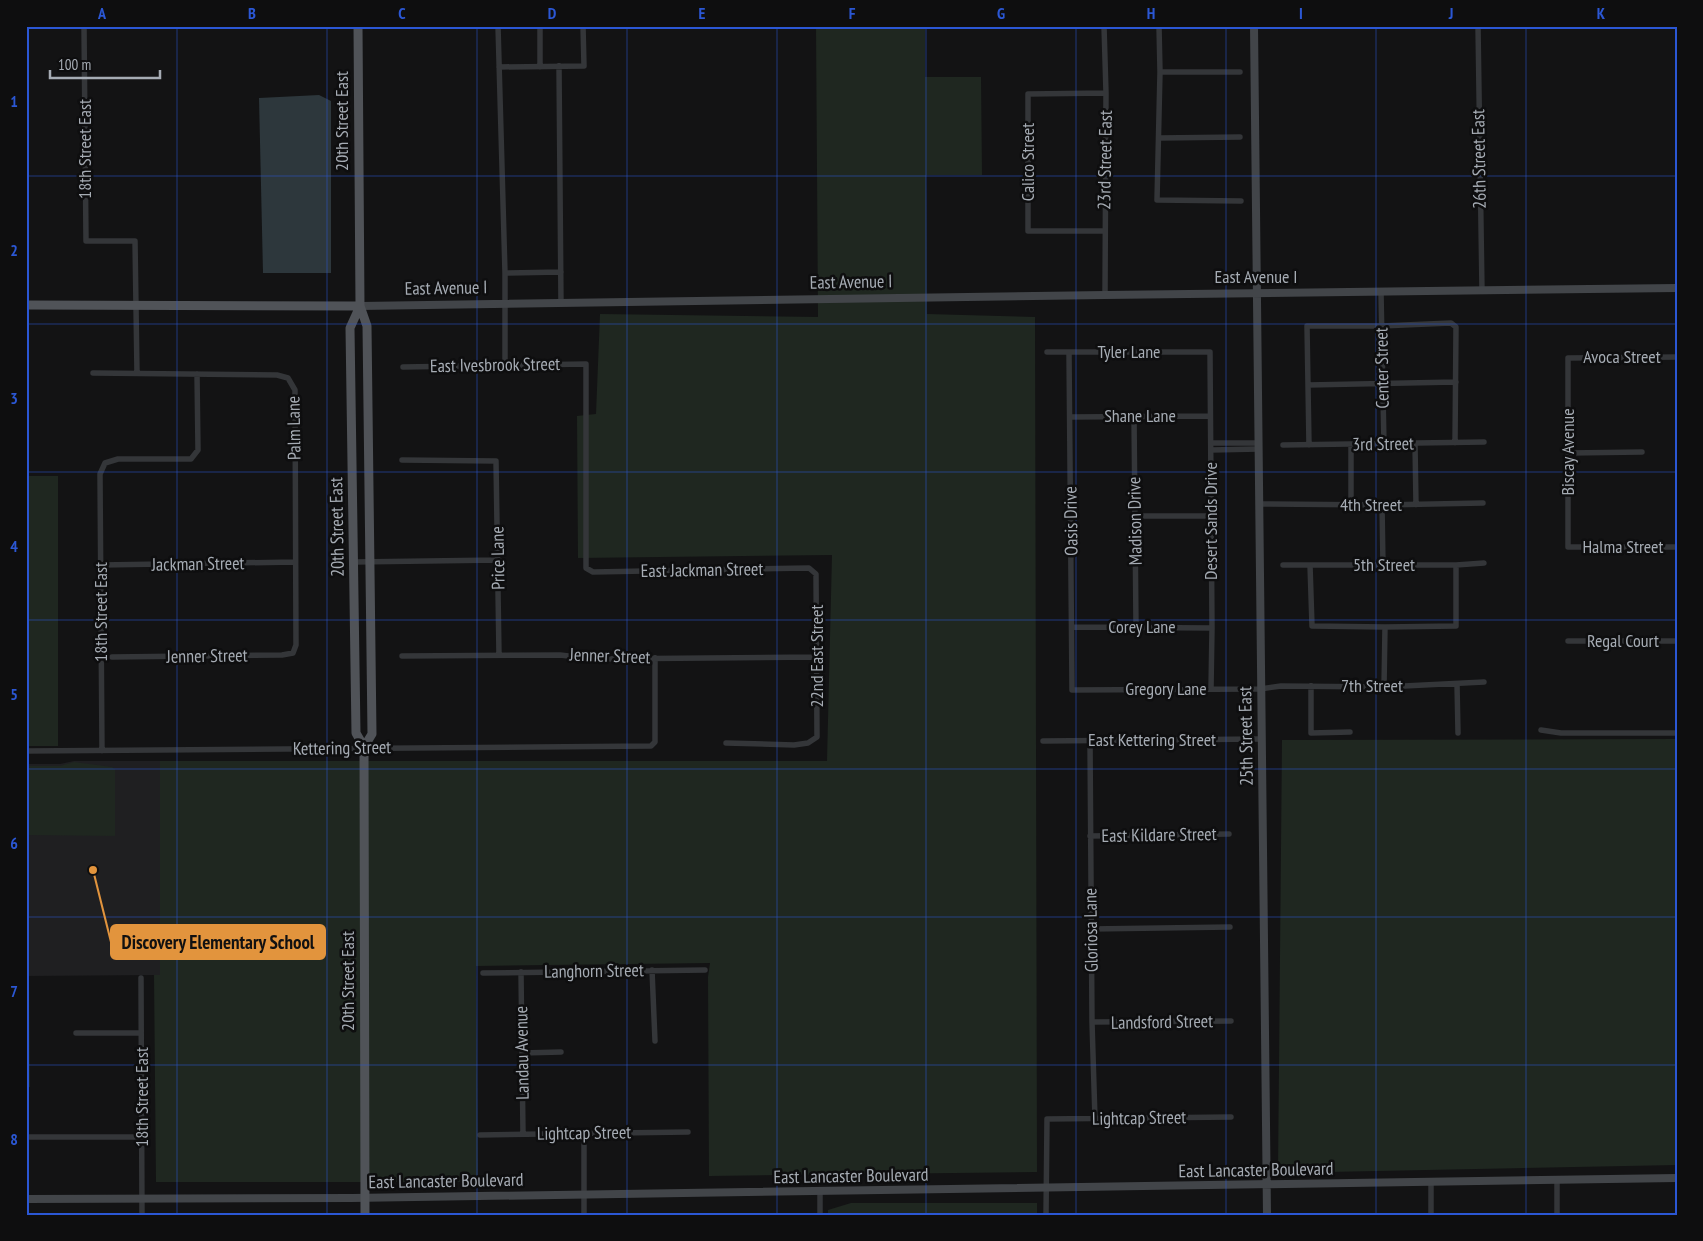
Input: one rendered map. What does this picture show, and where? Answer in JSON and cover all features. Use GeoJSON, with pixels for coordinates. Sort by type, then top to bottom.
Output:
{"type":"FeatureCollection","features":[{"type":"Feature","properties":{"kind":"main road","name":"20th Street East"},"geometry":{"type":"LineString","coordinates":[[358,26],[360,306],[367,326],[372,734],[364,747]]}},
{"type":"Feature","properties":{"kind":"main road","name":"25th Street East"},"geometry":{"type":"LineString","coordinates":[[1254,26],[1267,1215]]}},
{"type":"Feature","properties":{"kind":"main road","name":"East Avenue I"},"geometry":{"type":"LineString","coordinates":[[26,305],[360,306],[561,304],[1105,294],[1677,288]]}},
{"type":"Feature","properties":{"kind":"main road","name":"20th Street East"},"geometry":{"type":"LineString","coordinates":[[360,306],[350,328],[356,733],[364,747],[366,1215]]}},
{"type":"Feature","properties":{"kind":"main road","name":"East Lancaster Boulevard"},"geometry":{"type":"LineString","coordinates":[[26,1199],[365,1198],[1677,1178]]}},
{"type":"Feature","properties":{"kind":"street","name":"18th Street East"},"geometry":{"type":"LineString","coordinates":[[84,26],[86,241],[136,241],[136,305]]}},
{"type":"Feature","properties":{"kind":"street"},"geometry":{"type":"LineString","coordinates":[[498,26],[505,272],[505,365]]}},
{"type":"Feature","properties":{"kind":"street"},"geometry":{"type":"LineString","coordinates":[[540,26],[540,66]]}},
{"type":"Feature","properties":{"kind":"street"},"geometry":{"type":"LineString","coordinates":[[499,67],[584,66],[583,26]]}},
{"type":"Feature","properties":{"kind":"street","name":"23rd Street East"},"geometry":{"type":"LineString","coordinates":[[1104,26],[1106,92],[1105,294]]}},
{"type":"Feature","properties":{"kind":"street"},"geometry":{"type":"LineString","coordinates":[[1159,26],[1160,72],[1157,200],[1241,201]]}},
{"type":"Feature","properties":{"kind":"street","name":"26th Street East"},"geometry":{"type":"LineString","coordinates":[[1478,26],[1482,291]]}},
{"type":"Feature","properties":{"kind":"street"},"geometry":{"type":"LineString","coordinates":[[559,66],[561,304]]}},
{"type":"Feature","properties":{"kind":"street"},"geometry":{"type":"LineString","coordinates":[[1160,72],[1240,72]]}},
{"type":"Feature","properties":{"kind":"street","name":"Calico Street"},"geometry":{"type":"LineString","coordinates":[[1104,231],[1028,231],[1028,94],[1106,92]]}},
{"type":"Feature","properties":{"kind":"street"},"geometry":{"type":"LineString","coordinates":[[1159,138],[1240,138]]}},
{"type":"Feature","properties":{"kind":"street"},"geometry":{"type":"LineString","coordinates":[[505,272],[560,272]]}},
{"type":"Feature","properties":{"kind":"street","name":"Center Street"},"geometry":{"type":"LineString","coordinates":[[1381,292],[1384,445]]}},
{"type":"Feature","properties":{"kind":"street"},"geometry":{"type":"LineString","coordinates":[[136,305],[138,372]]}},
{"type":"Feature","properties":{"kind":"street"},"geometry":{"type":"LineString","coordinates":[[1309,445],[1307,326],[1381,326],[1451,323],[1456,326],[1455,442]]}},
{"type":"Feature","properties":{"kind":"street","name":"Tyler Lane"},"geometry":{"type":"LineString","coordinates":[[1047,352],[1210,352]]}},
{"type":"Feature","properties":{"kind":"street","name":"Oasis Drive"},"geometry":{"type":"LineString","coordinates":[[1069,352],[1072,690]]}},
{"type":"Feature","properties":{"kind":"street","name":"Desert Sands Drive"},"geometry":{"type":"LineString","coordinates":[[1210,352],[1211,689]]}},
{"type":"Feature","properties":{"kind":"street","name":"Avoca Street"},"geometry":{"type":"LineString","coordinates":[[1568,358],[1677,357]]}},
{"type":"Feature","properties":{"kind":"street","name":"Biscay Avenue"},"geometry":{"type":"LineString","coordinates":[[1568,358],[1568,547]]}},
{"type":"Feature","properties":{"kind":"street","name":"East Ivesbrook Street"},"geometry":{"type":"LineString","coordinates":[[403,367],[586,364],[586,568]]}},
{"type":"Feature","properties":{"kind":"street","name":"Palm Lane"},"geometry":{"type":"LineString","coordinates":[[93,373],[277,375],[288,378],[295,390],[296,645]]}},
{"type":"Feature","properties":{"kind":"street","name":"18th Street East"},"geometry":{"type":"LineString","coordinates":[[102,751],[100,474],[105,463],[118,458],[191,459],[198,450],[197,374]]}},
{"type":"Feature","properties":{"kind":"street"},"geometry":{"type":"LineString","coordinates":[[1308,384],[1456,382]]}},
{"type":"Feature","properties":{"kind":"street","name":"Madison Drive"},"geometry":{"type":"LineString","coordinates":[[1134,416],[1136,626]]}},
{"type":"Feature","properties":{"kind":"street","name":"Shane Lane"},"geometry":{"type":"LineString","coordinates":[[1070,417],[1210,416]]}},
{"type":"Feature","properties":{"kind":"street","name":"3rd Street"},"geometry":{"type":"LineString","coordinates":[[1283,445],[1384,445],[1484,442]]}},
{"type":"Feature","properties":{"kind":"street"},"geometry":{"type":"LineString","coordinates":[[1211,443],[1259,446]]}},
{"type":"Feature","properties":{"kind":"street"},"geometry":{"type":"LineString","coordinates":[[1415,444],[1416,505]]}},
{"type":"Feature","properties":{"kind":"street"},"geometry":{"type":"LineString","coordinates":[[1351,445],[1351,505]]}},
{"type":"Feature","properties":{"kind":"street"},"geometry":{"type":"LineString","coordinates":[[1211,450],[1259,446]]}},
{"type":"Feature","properties":{"kind":"street"},"geometry":{"type":"LineString","coordinates":[[1569,452],[1642,452]]}},
{"type":"Feature","properties":{"kind":"street","name":"Price Lane"},"geometry":{"type":"LineString","coordinates":[[402,460],[496,461],[499,655]]}},
{"type":"Feature","properties":{"kind":"street","name":"4th Street"},"geometry":{"type":"LineString","coordinates":[[1260,504],[1382,506],[1483,503]]}},
{"type":"Feature","properties":{"kind":"street"},"geometry":{"type":"LineString","coordinates":[[1382,506],[1383,565]]}},
{"type":"Feature","properties":{"kind":"street"},"geometry":{"type":"LineString","coordinates":[[1134,516],[1211,516]]}},
{"type":"Feature","properties":{"kind":"street","name":"Halma Street"},"geometry":{"type":"LineString","coordinates":[[1568,547],[1677,547]]}},
{"type":"Feature","properties":{"kind":"street"},"geometry":{"type":"LineString","coordinates":[[354,562],[499,560]]}},
{"type":"Feature","properties":{"kind":"street","name":"Jackman Street"},"geometry":{"type":"LineString","coordinates":[[101,565],[296,562]]}},
{"type":"Feature","properties":{"kind":"street","name":"5th Street"},"geometry":{"type":"LineString","coordinates":[[1283,565],[1484,563]]}},
{"type":"Feature","properties":{"kind":"street"},"geometry":{"type":"LineString","coordinates":[[1310,565],[1312,626],[1385,627],[1456,626],[1456,564]]}},
{"type":"Feature","properties":{"kind":"street","name":"East Jackman Street"},"geometry":{"type":"LineString","coordinates":[[586,568],[593,572],[809,568],[816,574]]}},
{"type":"Feature","properties":{"kind":"street","name":"22nd East Street"},"geometry":{"type":"LineString","coordinates":[[726,743],[794,745],[808,744],[816,737],[816,574]]}},
{"type":"Feature","properties":{"kind":"street","name":"Corey Lane"},"geometry":{"type":"LineString","coordinates":[[1072,627],[1212,628]]}},
{"type":"Feature","properties":{"kind":"street"},"geometry":{"type":"LineString","coordinates":[[1384,686],[1385,627]]}},
{"type":"Feature","properties":{"kind":"street","name":"Regal Court"},"geometry":{"type":"LineString","coordinates":[[1568,641],[1677,641]]}},
{"type":"Feature","properties":{"kind":"street","name":"Jenner Street"},"geometry":{"type":"LineString","coordinates":[[112,657],[282,655],[293,653],[296,645]]}},
{"type":"Feature","properties":{"kind":"street","name":"Jenner Street"},"geometry":{"type":"LineString","coordinates":[[402,656],[560,655],[595,659],[817,657]]}},
{"type":"Feature","properties":{"kind":"street","name":"Kettering Street"},"geometry":{"type":"LineString","coordinates":[[26,751],[651,746],[655,742],[655,658]]}},
{"type":"Feature","properties":{"kind":"street","name":"7th Street"},"geometry":{"type":"LineString","coordinates":[[1260,689],[1281,686],[1384,686],[1484,682]]}},
{"type":"Feature","properties":{"kind":"street"},"geometry":{"type":"LineString","coordinates":[[1457,684],[1458,733]]}},
{"type":"Feature","properties":{"kind":"street"},"geometry":{"type":"LineString","coordinates":[[1311,686],[1311,733],[1350,732]]}},
{"type":"Feature","properties":{"kind":"street","name":"Gregory Lane"},"geometry":{"type":"LineString","coordinates":[[1072,690],[1260,689]]}},
{"type":"Feature","properties":{"kind":"street"},"geometry":{"type":"LineString","coordinates":[[1541,730],[1561,733],[1677,733]]}},
{"type":"Feature","properties":{"kind":"street","name":"East Kettering Street"},"geometry":{"type":"LineString","coordinates":[[1043,741],[1261,739]]}},
{"type":"Feature","properties":{"kind":"street","name":"Gloriosa Lane"},"geometry":{"type":"LineString","coordinates":[[1090,740],[1092,1022],[1095,1119]]}},
{"type":"Feature","properties":{"kind":"street","name":"East Kildare Street"},"geometry":{"type":"LineString","coordinates":[[1090,836],[1228,834]]}},
{"type":"Feature","properties":{"kind":"street"},"geometry":{"type":"LineString","coordinates":[[1091,929],[1230,927]]}},
{"type":"Feature","properties":{"kind":"street"},"geometry":{"type":"LineString","coordinates":[[652,970],[655,1041]]}},
{"type":"Feature","properties":{"kind":"street","name":"Langhorn Street"},"geometry":{"type":"LineString","coordinates":[[483,973],[705,970]]}},
{"type":"Feature","properties":{"kind":"street","name":"Landau Avenue"},"geometry":{"type":"LineString","coordinates":[[521,972],[523,1134]]}},
{"type":"Feature","properties":{"kind":"street","name":"18th Street East"},"geometry":{"type":"LineString","coordinates":[[141,978],[142,1215]]}},
{"type":"Feature","properties":{"kind":"street","name":"Landsford Street"},"geometry":{"type":"LineString","coordinates":[[1092,1022],[1231,1021]]}},
{"type":"Feature","properties":{"kind":"street"},"geometry":{"type":"LineString","coordinates":[[76,1032],[141,1032]]}},
{"type":"Feature","properties":{"kind":"street"},"geometry":{"type":"LineString","coordinates":[[522,1053],[561,1052]]}},
{"type":"Feature","properties":{"kind":"street","name":"Lightcap Street"},"geometry":{"type":"LineString","coordinates":[[1046,1188],[1047,1119],[1231,1117]]}},
{"type":"Feature","properties":{"kind":"street","name":"Lightcap Street"},"geometry":{"type":"LineString","coordinates":[[480,1135],[688,1132]]}},
{"type":"Feature","properties":{"kind":"street"},"geometry":{"type":"LineString","coordinates":[[584,1134],[584,1215]]}},
{"type":"Feature","properties":{"kind":"street"},"geometry":{"type":"LineString","coordinates":[[26,1137],[142,1137]]}},
{"type":"Feature","properties":{"kind":"street"},"geometry":{"type":"LineString","coordinates":[[1557,1179],[1557,1215]]}},
{"type":"Feature","properties":{"kind":"street"},"geometry":{"type":"LineString","coordinates":[[1431,1182],[1431,1215]]}},
{"type":"Feature","properties":{"kind":"street"},"geometry":{"type":"LineString","coordinates":[[1046,1188],[1046,1215]]}},
{"type":"Feature","properties":{"kind":"street"},"geometry":{"type":"LineString","coordinates":[[820,1191],[820,1215]]}},
{"type":"Feature","properties":{"kind":"shaded area"},"geometry":{"type":"Polygon","coordinates":[[[816,26],[925,26],[925,77],[981,77],[982,175],[926,175],[927,314],[1035,317],[1037,1172],[709,1176],[708,977],[710,963],[476,966],[478,1182],[156,1182],[154,975],[160,975],[160,761],[827,761],[832,555],[578,558],[577,416],[596,414],[600,314],[818,317],[816,26]]]}},
{"type":"Feature","properties":{"kind":"shaded area"},"geometry":{"type":"Polygon","coordinates":[[[319,95],[331,101],[331,273],[263,273],[259,98],[319,95]]]}},
{"type":"Feature","properties":{"kind":"shaded area"},"geometry":{"type":"Polygon","coordinates":[[[26,476],[58,476],[58,746],[26,746],[26,476]]]}},
{"type":"Feature","properties":{"kind":"shaded area"},"geometry":{"type":"Polygon","coordinates":[[[1677,739],[1677,1165],[1278,1173],[1282,740],[1677,739]]]}},
{"type":"Feature","properties":{"kind":"shaded area"},"geometry":{"type":"Polygon","coordinates":[[[74,761],[160,761],[160,975],[26,976],[26,764],[60,764],[74,761]]]}},
{"type":"Feature","properties":{"kind":"shaded area"},"geometry":{"type":"Polygon","coordinates":[[[74,762],[115,769],[115,836],[26,835],[26,766],[60,766],[74,762]]]}},
{"type":"Feature","properties":{"kind":"shaded area"},"geometry":{"type":"Polygon","coordinates":[[[26,977],[29,977],[30,1087],[26,1087],[26,977]]]}},
{"type":"Feature","properties":{"kind":"shaded area"},"geometry":{"type":"Polygon","coordinates":[[[851,1203],[1037,1203],[1037,1215],[828,1215],[828,1210],[851,1203]]]}},
{"type":"Feature","properties":{"kind":"place","name":"Discovery Elementary School"},"geometry":{"type":"Point","coordinates":[93,870]}}]}
